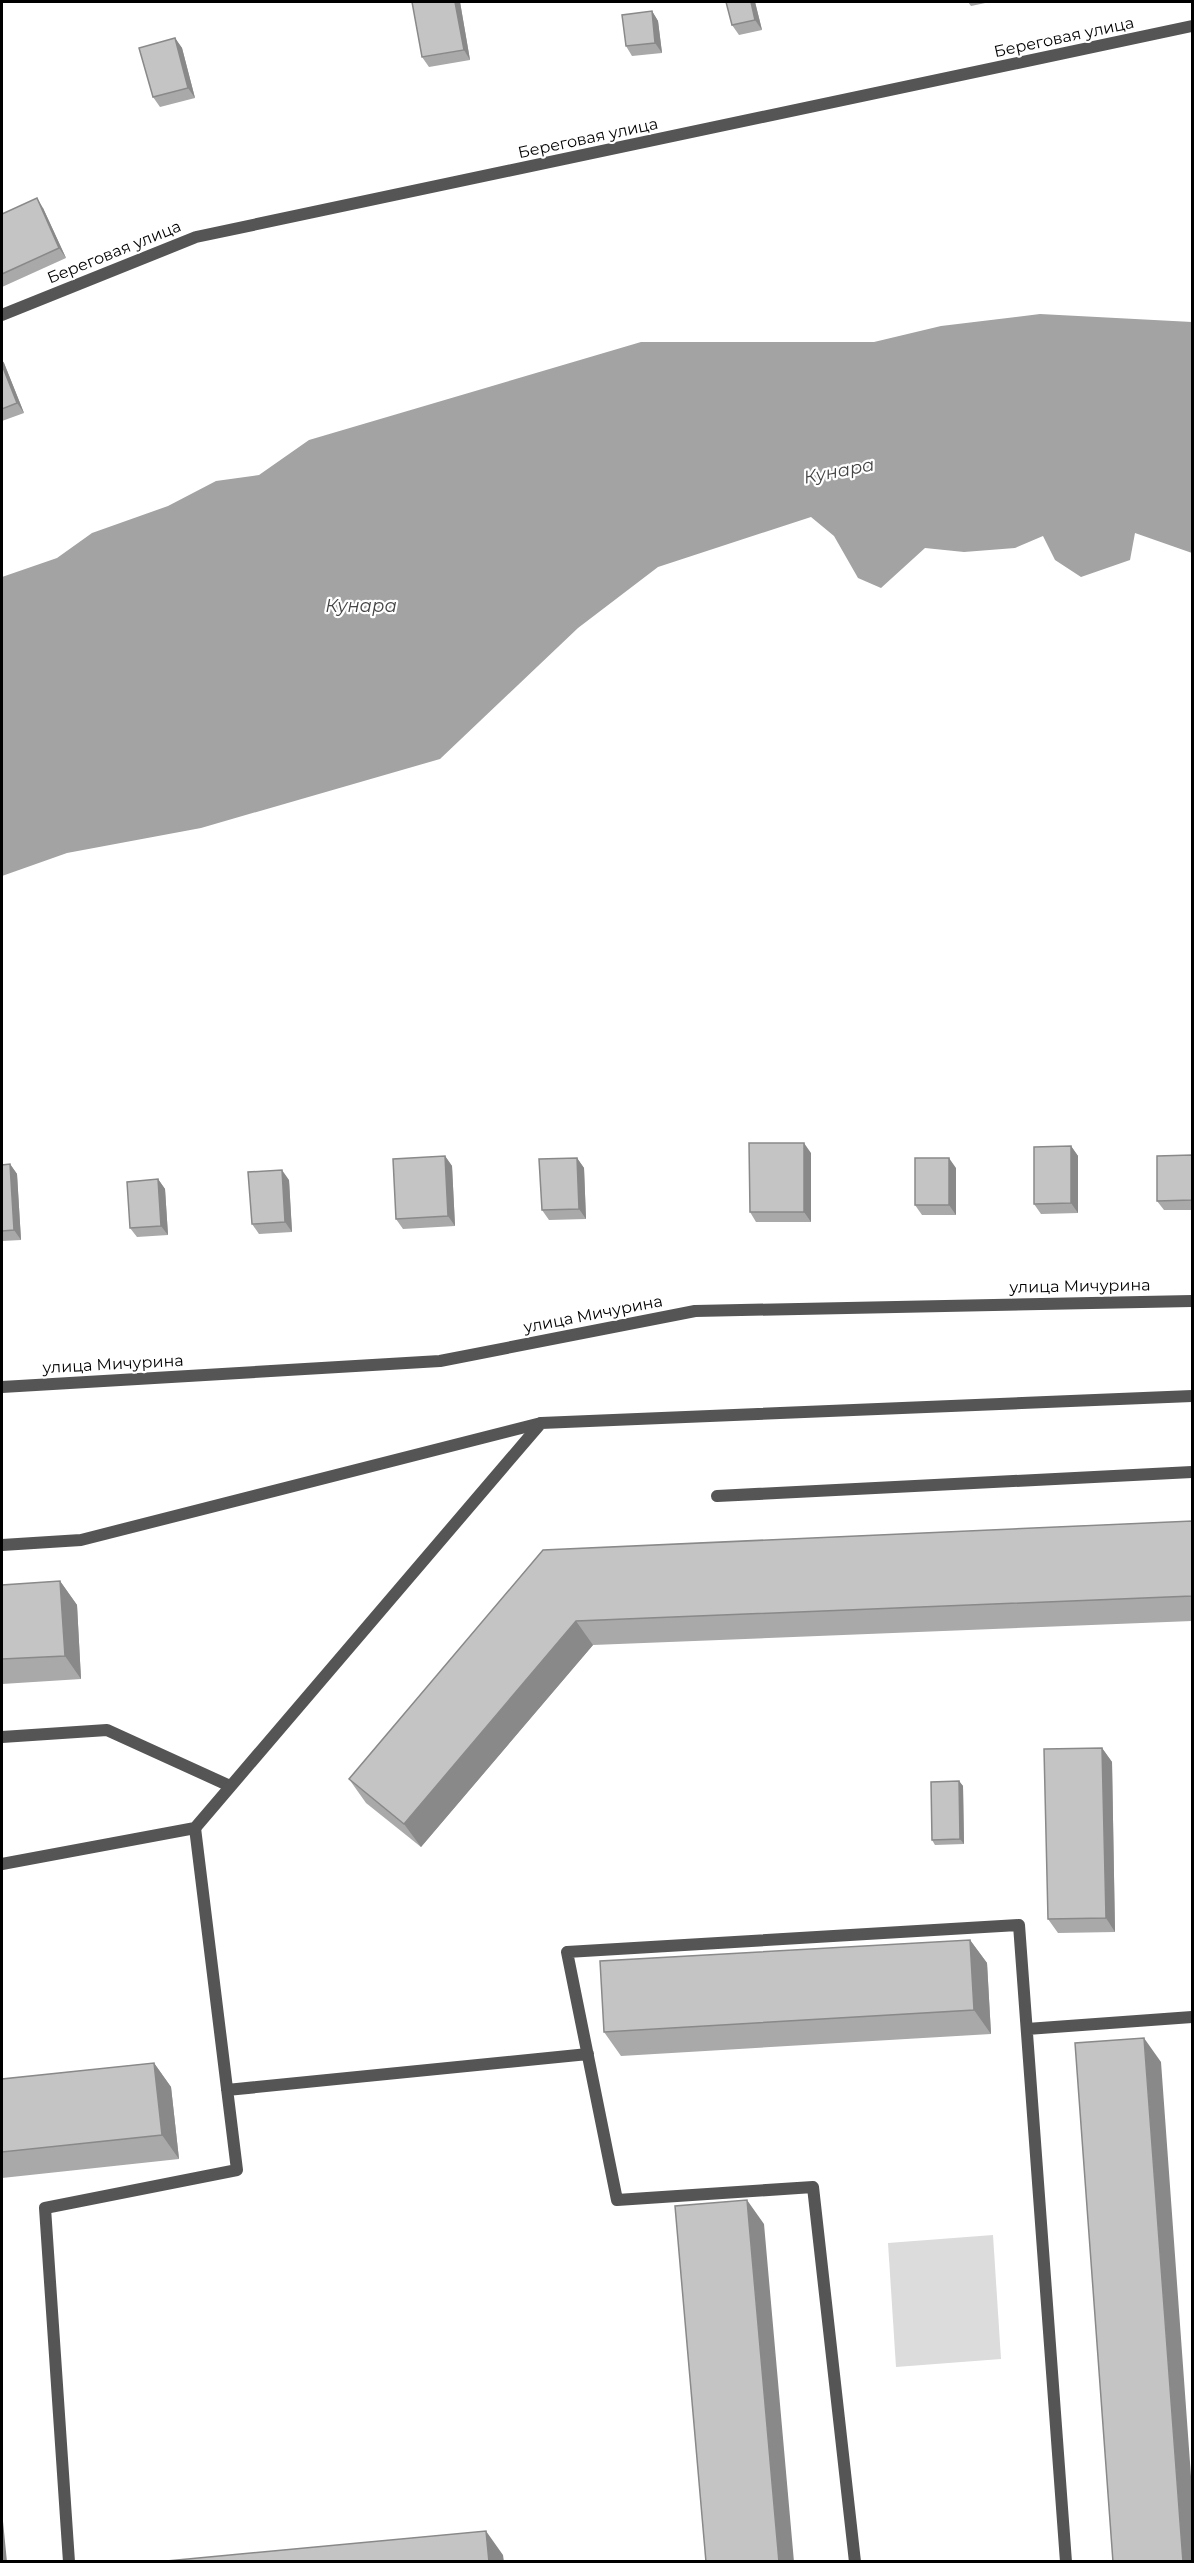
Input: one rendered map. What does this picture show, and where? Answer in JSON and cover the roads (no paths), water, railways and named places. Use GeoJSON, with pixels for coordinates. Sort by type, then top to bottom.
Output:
{"type":"FeatureCollection","features":[{"type":"Feature","properties":{"kind":"street","name":"Береговая улица"},"geometry":{"type":"LineString","coordinates":[[2,315],[196,237],[1192,26]]}},
{"type":"Feature","properties":{"kind":"street","name":"улица Мичурина"},"geometry":{"type":"LineString","coordinates":[[2,1387],[440,1361],[695,1311],[1192,1300]]}},
{"type":"Feature","properties":{"kind":"street"},"geometry":{"type":"LineString","coordinates":[[2,1545],[81,1540],[541,1423],[1192,1396]]}},
{"type":"Feature","properties":{"kind":"street"},"geometry":{"type":"LineString","coordinates":[[2,1864],[195,1828],[541,1423]]}},
{"type":"Feature","properties":{"kind":"street"},"geometry":{"type":"LineString","coordinates":[[717,1496],[1192,1472]]}},
{"type":"Feature","properties":{"kind":"street"},"geometry":{"type":"LineString","coordinates":[[2,1737],[107,1730],[230,1786]]}},
{"type":"Feature","properties":{"kind":"street"},"geometry":{"type":"LineString","coordinates":[[69,2562],[45,2208],[237,2170],[195,1828]]}},
{"type":"Feature","properties":{"kind":"street"},"geometry":{"type":"LineString","coordinates":[[855,2562],[813,2187],[617,2200],[567,1952],[1019,1924],[1066,2562]]}},
{"type":"Feature","properties":{"kind":"street"},"geometry":{"type":"LineString","coordinates":[[1027,2029],[1192,2016],[1192,2011]]}},
{"type":"Feature","properties":{"kind":"street"},"geometry":{"type":"LineString","coordinates":[[227,2090],[588,2054]]}},
{"type":"Feature","properties":{"kind":"water","name":"Кунара"},"geometry":{"type":"Polygon","coordinates":[[[1040,314],[1192,322],[1192,553],[1135,533],[1130,560],[1081,577],[1055,560],[1043,536],[1015,548],[964,552],[925,548],[881,588],[858,578],[834,536],[811,517],[658,567],[578,628],[440,759],[201,828],[67,853],[2,876],[2,577],[57,558],[92,533],[168,506],[216,481],[259,475],[309,440],[641,342],[874,342],[941,326],[1040,314]]]}}]}
